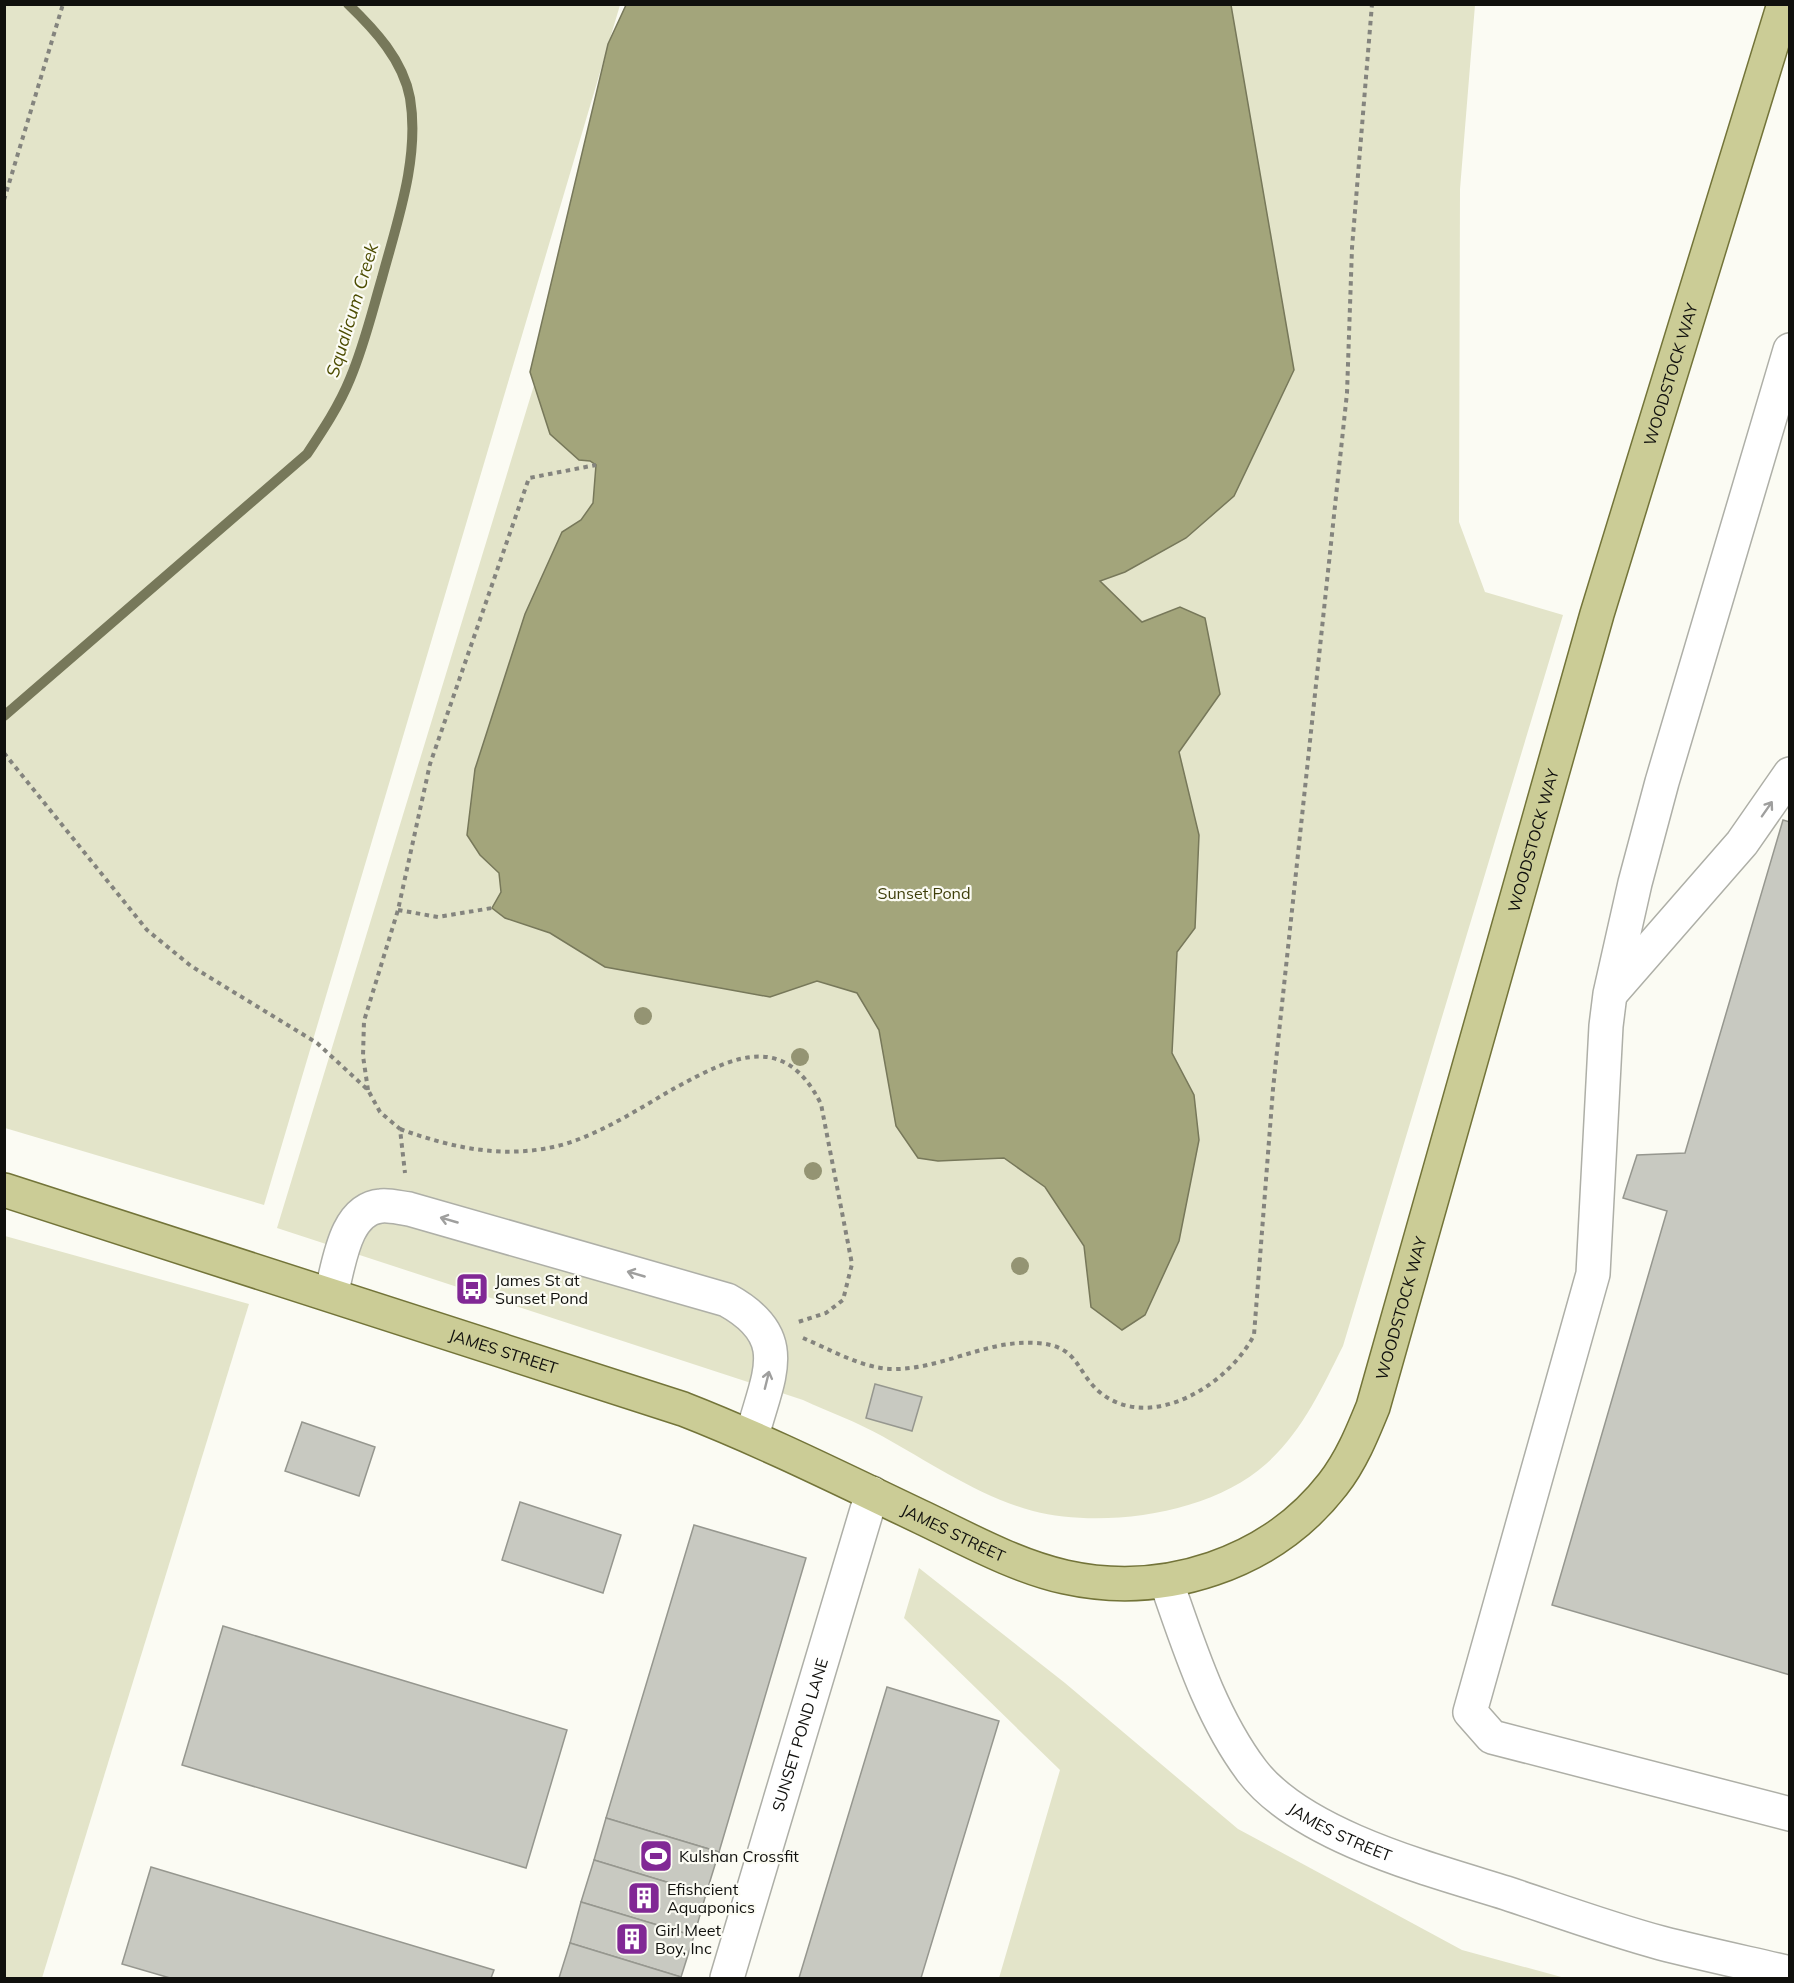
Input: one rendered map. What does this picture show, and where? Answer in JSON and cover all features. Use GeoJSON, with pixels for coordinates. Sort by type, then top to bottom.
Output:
{"type":"FeatureCollection","features":[{"type":"Feature","properties":{"kind":"main road","name":"WOODSTOCK WAY"},"geometry":{"type":"LineString","coordinates":[[1166,1581],[1209,1570],[1250,1554],[1282,1535],[1309,1512],[1335,1482],[1357,1446],[1372,1407],[1597,614],[1784,4]]}},
{"type":"Feature","properties":{"kind":"main road","name":"JAMES STREET"},"geometry":{"type":"LineString","coordinates":[[4,1190],[683,1409],[752,1436],[991,1550],[1063,1577],[1102,1583],[1166,1581]]}},
{"type":"Feature","properties":{"kind":"street"},"geometry":{"type":"LineString","coordinates":[[1790,350],[1662,782],[1635,883],[1610,994],[1606,1026],[1593,1274],[1470,1712],[1492,1737],[1790,1814]]}},
{"type":"Feature","properties":{"kind":"street"},"geometry":{"type":"LineString","coordinates":[[1610,994],[1742,843],[1790,774]]}},
{"type":"Feature","properties":{"kind":"street"},"geometry":{"type":"LineString","coordinates":[[331,1294],[349,1232],[360,1214],[380,1206],[409,1209],[727,1300],[750,1312],[764,1328],[771,1347],[769,1371],[752,1436]]}},
{"type":"Feature","properties":{"kind":"street","name":"SUNSET POND LANE"},"geometry":{"type":"LineString","coordinates":[[727,1978],[872,1493]]}},
{"type":"Feature","properties":{"kind":"street","name":"JAMES STREET"},"geometry":{"type":"LineString","coordinates":[[1166,1581],[1201,1678],[1224,1727],[1253,1772],[1299,1814],[1359,1844],[1461,1880],[1660,1942],[1790,1973]]}},
{"type":"Feature","properties":{"kind":"path"},"geometry":{"type":"LineString","coordinates":[[4,200],[63,4]]}},
{"type":"Feature","properties":{"kind":"path"},"geometry":{"type":"LineString","coordinates":[[800,1337],[876,1367],[889,1369],[925,1366],[1005,1344],[1037,1343],[1054,1346],[1078,1361],[1100,1392],[1121,1405],[1138,1409],[1160,1407],[1192,1395],[1240,1357],[1254,1335],[1273,1089],[1347,393],[1352,248],[1372,4]]}},
{"type":"Feature","properties":{"kind":"path"},"geometry":{"type":"LineString","coordinates":[[368,1090],[363,1056],[364,1021],[398,910],[430,764],[529,478],[596,465]]}},
{"type":"Feature","properties":{"kind":"path"},"geometry":{"type":"LineString","coordinates":[[5,754],[147,930],[191,966],[317,1043],[368,1090],[380,1112],[400,1130],[468,1150],[501,1154],[526,1152],[565,1144],[592,1134],[721,1063],[752,1056],[788,1063],[811,1083],[821,1104],[852,1264],[843,1300],[826,1313],[789,1325],[764,1328]]}},
{"type":"Feature","properties":{"kind":"path"},"geometry":{"type":"LineString","coordinates":[[398,910],[438,917],[492,908]]}},
{"type":"Feature","properties":{"kind":"path"},"geometry":{"type":"LineString","coordinates":[[400,1130],[409,1209]]}},
{"type":"Feature","properties":{"kind":"green space"},"geometry":{"type":"Polygon","coordinates":[[[4,5],[620,5],[264,1205],[5,1128],[4,5]]]}},
{"type":"Feature","properties":{"kind":"green space","name":"Sunset Pond"},"geometry":{"type":"Polygon","coordinates":[[[650,5],[1475,5],[1460,189],[1459,522],[1485,592],[1563,615],[1343,1346],[1301,1424],[1279,1451],[1243,1481],[1187,1506],[1123,1517],[1091,1518],[1061,1516],[1013,1505],[974,1488],[872,1431],[803,1400],[277,1228],[650,5]]]}},
{"type":"Feature","properties":{"kind":"green space"},"geometry":{"type":"Polygon","coordinates":[[[5,1236],[249,1304],[42,1978],[5,1978],[5,1236]]]}},
{"type":"Feature","properties":{"kind":"green space"},"geometry":{"type":"Polygon","coordinates":[[[919,1568],[1065,1683],[1238,1829],[1462,1950],[1565,1978],[999,1978],[1060,1770],[904,1618],[919,1568]]]}},
{"type":"Feature","properties":{"kind":"shaded area","name":"Sunset Pond"},"geometry":{"type":"Polygon","coordinates":[[[626,5],[1231,5],[1294,370],[1234,496],[1186,538],[1125,572],[1100,581],[1142,622],[1180,607],[1205,618],[1220,694],[1179,752],[1199,835],[1195,928],[1177,952],[1172,1053],[1194,1095],[1199,1140],[1179,1241],[1145,1315],[1122,1330],[1091,1307],[1084,1246],[1045,1187],[1004,1158],[938,1161],[918,1158],[896,1126],[879,1030],[857,993],[817,981],[770,997],[605,967],[550,933],[505,918],[492,908],[501,892],[499,873],[480,855],[467,835],[475,769],[525,614],[562,532],[581,520],[593,503],[596,465],[590,461],[579,460],[550,434],[530,372],[608,44],[626,5]]]}},
{"type":"Feature","properties":{"kind":"building"},"geometry":{"type":"Polygon","coordinates":[[[1783,820],[1790,822],[1790,1675],[1552,1605],[1667,1211],[1623,1198],[1637,1155],[1685,1153],[1783,820]]]}},
{"type":"Feature","properties":{"kind":"building"},"geometry":{"type":"Polygon","coordinates":[[[875,1384],[922,1397],[912,1431],[866,1418],[875,1384]]]}},
{"type":"Feature","properties":{"kind":"building"},"geometry":{"type":"Polygon","coordinates":[[[302,1422],[375,1447],[359,1496],[285,1471],[302,1422]]]}},
{"type":"Feature","properties":{"kind":"building"},"geometry":{"type":"Polygon","coordinates":[[[520,1502],[621,1535],[603,1593],[502,1560],[520,1502]]]}},
{"type":"Feature","properties":{"kind":"building"},"geometry":{"type":"Polygon","coordinates":[[[694,1525],[806,1558],[719,1852],[606,1818],[694,1525]]]}},
{"type":"Feature","properties":{"kind":"building"},"geometry":{"type":"Polygon","coordinates":[[[223,1626],[567,1730],[526,1868],[182,1765],[223,1626]]]}},
{"type":"Feature","properties":{"kind":"building"},"geometry":{"type":"Polygon","coordinates":[[[887,1687],[999,1721],[921,1978],[799,1978],[887,1687]]]}},
{"type":"Feature","properties":{"kind":"building","name":"Kulshan Crossfit"},"geometry":{"type":"Polygon","coordinates":[[[606,1818],[719,1852],[706,1894],[594,1860],[606,1818]]]}},
{"type":"Feature","properties":{"kind":"building","name":"Efishcient Aquaponics"},"geometry":{"type":"Polygon","coordinates":[[[594,1860],[706,1894],[694,1936],[581,1902],[594,1860]]]}},
{"type":"Feature","properties":{"kind":"building"},"geometry":{"type":"Polygon","coordinates":[[[151,1867],[494,1970],[491,1978],[170,1978],[122,1964],[151,1867]]]}},
{"type":"Feature","properties":{"kind":"building","name":"Girl Meet Boy, Inc"},"geometry":{"type":"Polygon","coordinates":[[[581,1902],[694,1936],[681,1977],[570,1943],[581,1902]]]}},
{"type":"Feature","properties":{"kind":"building"},"geometry":{"type":"Polygon","coordinates":[[[570,1943],[681,1977],[681,1978],[559,1978],[570,1943]]]}},
{"type":"Feature","properties":{"kind":"waterway","name":"Squalicum Creek"},"geometry":{"type":"LineString","coordinates":[[4,716],[307,454],[346,389],[364,342],[400,212],[412,144],[410,98],[401,71],[378,35],[348,4]]}},
{"type":"Feature","properties":{"kind":"place","name":"James St at Sunset Pond"},"geometry":{"type":"Point","coordinates":[472,1289]}},
{"type":"Feature","properties":{"kind":"place","name":"Kulshan Crossfit"},"geometry":{"type":"Point","coordinates":[656,1856]}},
{"type":"Feature","properties":{"kind":"place","name":"Efishcient Aquaponics"},"geometry":{"type":"Point","coordinates":[644,1898]}},
{"type":"Feature","properties":{"kind":"place","name":"Girl Meet Boy, Inc"},"geometry":{"type":"Point","coordinates":[632,1939]}}]}
